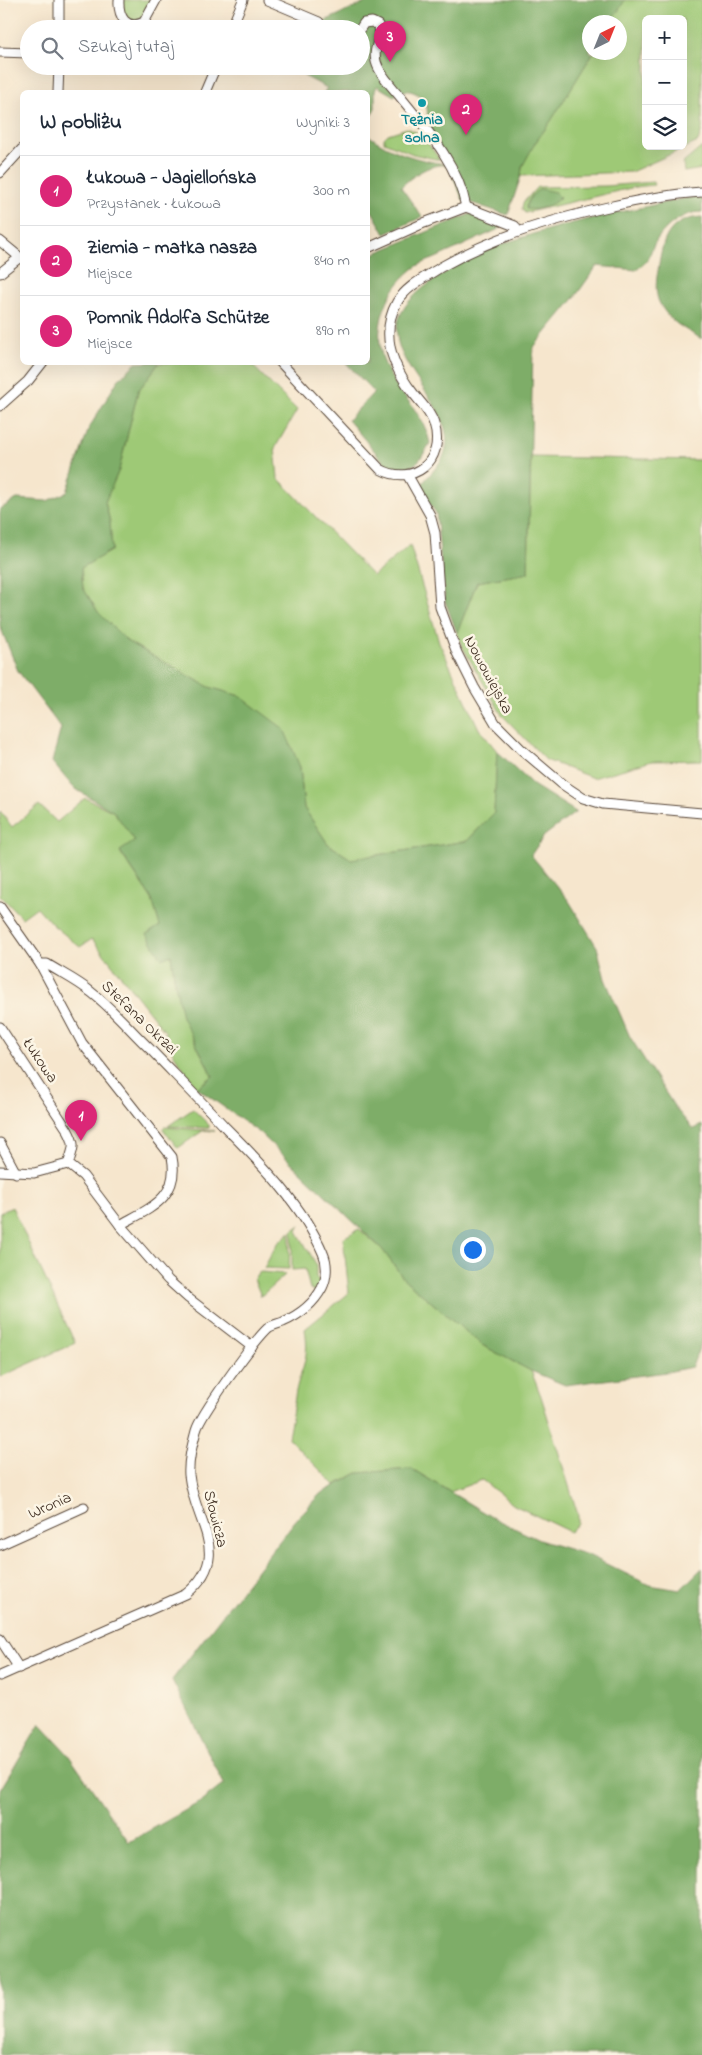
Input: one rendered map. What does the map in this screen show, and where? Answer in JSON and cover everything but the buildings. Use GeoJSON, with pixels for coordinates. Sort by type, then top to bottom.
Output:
{"type":"FeatureCollection","features":[{"type":"Feature","properties":{"kind":"street"},"geometry":{"type":"LineString","coordinates":[[59,0],[59,20]]}},
{"type":"Feature","properties":{"kind":"street"},"geometry":{"type":"LineString","coordinates":[[119,0],[120,16],[123,20]]}},
{"type":"Feature","properties":{"kind":"street"},"geometry":{"type":"LineString","coordinates":[[145,20],[156,0]]}},
{"type":"Feature","properties":{"kind":"street"},"geometry":{"type":"LineString","coordinates":[[235,20],[243,0]]}},
{"type":"Feature","properties":{"kind":"street"},"geometry":{"type":"LineString","coordinates":[[267,0],[314,20]]}},
{"type":"Feature","properties":{"kind":"street"},"geometry":{"type":"LineString","coordinates":[[370,22],[378,25],[380,34],[374,60],[382,74],[424,126],[454,169],[466,207]]}},
{"type":"Feature","properties":{"kind":"street"},"geometry":{"type":"LineString","coordinates":[[0,52],[20,53]]}},
{"type":"Feature","properties":{"kind":"street"},"geometry":{"type":"LineString","coordinates":[[58,90],[59,75]]}},
{"type":"Feature","properties":{"kind":"street"},"geometry":{"type":"LineString","coordinates":[[206,90],[212,75]]}},
{"type":"Feature","properties":{"kind":"street"},"geometry":{"type":"LineString","coordinates":[[0,174],[20,151]]}},
{"type":"Feature","properties":{"kind":"street"},"geometry":{"type":"LineString","coordinates":[[283,365],[373,462],[389,474],[408,476],[419,472],[430,462],[435,453],[436,432],[434,423],[396,368],[390,352],[388,339],[390,321],[397,302],[405,292],[419,280],[469,252],[517,231],[627,203],[662,196],[702,192]]}},
{"type":"Feature","properties":{"kind":"street"},"geometry":{"type":"LineString","coordinates":[[370,247],[466,207],[514,226],[517,231]]}},
{"type":"Feature","properties":{"kind":"street"},"geometry":{"type":"LineString","coordinates":[[0,241],[20,257]]}},
{"type":"Feature","properties":{"kind":"street"},"geometry":{"type":"LineString","coordinates":[[0,273],[20,259]]}},
{"type":"Feature","properties":{"kind":"street"},"geometry":{"type":"LineString","coordinates":[[0,406],[28,382],[41,365]]}},
{"type":"Feature","properties":{"kind":"street","name":"Nowowiejska"},"geometry":{"type":"LineString","coordinates":[[408,476],[430,514],[435,532],[440,607],[457,653],[496,724],[522,750],[562,784],[583,798],[603,804],[702,812]]}},
{"type":"Feature","properties":{"kind":"street"},"geometry":{"type":"LineString","coordinates":[[0,907],[40,964],[82,1043],[172,1157],[172,1183],[166,1196],[153,1207],[120,1225]]}},
{"type":"Feature","properties":{"kind":"street","name":"Stefana Okrzei"},"geometry":{"type":"LineString","coordinates":[[40,964],[46,964],[90,991],[117,1014],[259,1161],[288,1195],[324,1254],[326,1271],[322,1288],[304,1310],[281,1323],[269,1327]]}},
{"type":"Feature","properties":{"kind":"street","name":"Łukowa"},"geometry":{"type":"LineString","coordinates":[[0,1027],[74,1142],[74,1149],[68,1164]]}},
{"type":"Feature","properties":{"kind":"street"},"geometry":{"type":"LineString","coordinates":[[0,1143],[16,1173]]}},
{"type":"Feature","properties":{"kind":"street"},"geometry":{"type":"LineString","coordinates":[[0,1171],[34,1173],[68,1164],[83,1176],[120,1225],[168,1280],[188,1298],[252,1347]]}},
{"type":"Feature","properties":{"kind":"street","name":"Słowicza"},"geometry":{"type":"LineString","coordinates":[[0,1676],[186,1594],[202,1578],[209,1566],[210,1552],[189,1475],[191,1451],[198,1424],[252,1347],[269,1327]]}},
{"type":"Feature","properties":{"kind":"street","name":"Wronia"},"geometry":{"type":"LineString","coordinates":[[0,1544],[84,1507]]}},
{"type":"Feature","properties":{"kind":"street"},"geometry":{"type":"LineString","coordinates":[[0,1639],[18,1668]]}},
{"type":"Feature","properties":{"kind":"green space"},"geometry":{"type":"Polygon","coordinates":[[[124,0],[151,0],[141,19],[127,19],[123,9],[124,0]]]}},
{"type":"Feature","properties":{"kind":"green space"},"geometry":{"type":"Polygon","coordinates":[[[367,0],[625,0],[615,15],[582,15],[582,60],[589,60],[535,143],[522,167],[521,176],[508,215],[463,200],[448,165],[441,165],[422,171],[401,187],[422,217],[385,234],[372,211],[370,212],[370,136],[385,146],[404,154],[445,164],[424,126],[427,109],[424,102],[414,92],[400,92],[394,96],[377,86],[375,91],[375,108],[370,117],[370,90],[326,90],[327,88],[304,76],[370,75],[370,20],[327,20],[367,2],[367,0]]]}},
{"type":"Feature","properties":{"kind":"green space"},"geometry":{"type":"Polygon","coordinates":[[[625,0],[702,0],[702,129],[698,142],[687,147],[687,15],[642,15],[642,150],[680,150],[631,172],[521,176],[528,153],[552,119],[589,60],[627,60],[627,15],[615,15],[625,0]]]}},
{"type":"Feature","properties":{"kind":"green space"},"geometry":{"type":"Polygon","coordinates":[[[303,12],[323,20],[303,20],[303,12]]]}},
{"type":"Feature","properties":{"kind":"green space"},"geometry":{"type":"Polygon","coordinates":[[[407,128],[422,135],[440,160],[413,154],[384,142],[384,138],[388,134],[407,128]]]}},
{"type":"Feature","properties":{"kind":"green space"},"geometry":{"type":"Polygon","coordinates":[[[702,147],[702,169],[684,172],[683,163],[702,147]]]}},
{"type":"Feature","properties":{"kind":"green space"},"geometry":{"type":"Polygon","coordinates":[[[653,182],[654,185],[635,187],[525,213],[522,209],[523,203],[537,187],[605,186],[653,182]]]}},
{"type":"Feature","properties":{"kind":"green space"},"geometry":{"type":"Polygon","coordinates":[[[541,189],[555,192],[560,197],[554,203],[545,207],[526,209],[528,201],[541,189]]]}},
{"type":"Feature","properties":{"kind":"green space"},"geometry":{"type":"Polygon","coordinates":[[[692,197],[702,197],[702,212],[689,214],[670,225],[656,241],[647,260],[636,270],[597,266],[572,301],[533,348],[528,573],[477,582],[457,633],[445,601],[436,513],[423,495],[420,487],[443,457],[447,443],[445,428],[431,399],[411,371],[398,342],[397,330],[399,319],[404,309],[410,300],[428,284],[465,258],[481,251],[578,222],[692,197]]]}},
{"type":"Feature","properties":{"kind":"green space"},"geometry":{"type":"Polygon","coordinates":[[[473,213],[499,224],[499,229],[416,267],[402,279],[386,304],[380,332],[380,347],[384,361],[395,384],[418,415],[430,443],[419,461],[404,469],[389,468],[348,420],[374,392],[348,365],[370,365],[370,255],[473,213]]]}},
{"type":"Feature","properties":{"kind":"green space"},"geometry":{"type":"Polygon","coordinates":[[[702,217],[702,339],[677,324],[667,315],[659,302],[656,286],[664,241],[668,233],[681,222],[702,217]]]}},
{"type":"Feature","properties":{"kind":"green space"},"geometry":{"type":"Polygon","coordinates":[[[134,365],[158,365],[138,391],[119,470],[105,502],[110,522],[112,550],[81,568],[83,588],[98,612],[128,642],[209,687],[240,696],[284,729],[300,767],[304,808],[328,844],[351,859],[467,841],[494,813],[497,751],[533,785],[576,812],[544,836],[531,855],[569,901],[597,947],[605,979],[630,1037],[676,1109],[693,1129],[702,1125],[702,1340],[692,1367],[565,1385],[531,1371],[482,1345],[404,1279],[382,1249],[260,1133],[197,1088],[213,1076],[182,1017],[171,955],[162,959],[147,934],[160,926],[152,899],[120,851],[135,841],[114,812],[74,788],[52,762],[61,728],[18,671],[0,626],[0,509],[17,499],[47,501],[67,492],[89,428],[118,380],[134,365]]]}},
{"type":"Feature","properties":{"kind":"green space"},"geometry":{"type":"Polygon","coordinates":[[[158,365],[252,365],[297,410],[275,448],[278,478],[373,576],[410,545],[439,642],[479,729],[497,751],[494,813],[467,841],[351,859],[328,844],[304,808],[300,767],[240,696],[209,687],[128,642],[98,612],[83,588],[81,568],[112,550],[110,522],[105,502],[119,470],[138,391],[158,365]]]}},
{"type":"Feature","properties":{"kind":"green space"},"geometry":{"type":"Polygon","coordinates":[[[531,457],[702,460],[702,760],[652,761],[593,778],[546,760],[502,715],[463,648],[457,633],[477,582],[528,573],[531,457]]]}},
{"type":"Feature","properties":{"kind":"green space"},"geometry":{"type":"Polygon","coordinates":[[[85,798],[114,812],[136,841],[120,852],[152,899],[160,926],[148,934],[171,954],[175,983],[191,1035],[213,1076],[197,1088],[161,1035],[166,1033],[92,939],[80,947],[53,925],[37,907],[22,918],[0,895],[0,811],[12,827],[39,805],[57,822],[85,798]]]}},
{"type":"Feature","properties":{"kind":"green space"},"geometry":{"type":"Polygon","coordinates":[[[193,1109],[209,1125],[209,1128],[168,1126],[193,1109]]]}},
{"type":"Feature","properties":{"kind":"green space"},"geometry":{"type":"Polygon","coordinates":[[[164,1127],[204,1130],[178,1148],[163,1129],[164,1127]]]}},
{"type":"Feature","properties":{"kind":"green space"},"geometry":{"type":"Polygon","coordinates":[[[12,1207],[75,1343],[0,1377],[0,1213],[12,1207]]]}},
{"type":"Feature","properties":{"kind":"green space"},"geometry":{"type":"Polygon","coordinates":[[[300,1225],[297,1231],[316,1264],[316,1277],[320,1282],[316,1292],[310,1289],[305,1269],[292,1270],[292,1231],[300,1225]]]}},
{"type":"Feature","properties":{"kind":"green space"},"geometry":{"type":"Polygon","coordinates":[[[359,1229],[382,1249],[404,1279],[482,1345],[531,1371],[541,1396],[578,1515],[578,1523],[570,1532],[514,1505],[482,1480],[450,1492],[412,1469],[358,1473],[335,1485],[288,1438],[296,1391],[305,1362],[307,1348],[305,1329],[349,1293],[343,1238],[359,1229]]]}},
{"type":"Feature","properties":{"kind":"green space"},"geometry":{"type":"Polygon","coordinates":[[[290,1232],[289,1269],[264,1268],[277,1244],[290,1232]]]}},
{"type":"Feature","properties":{"kind":"green space"},"geometry":{"type":"Polygon","coordinates":[[[261,1272],[285,1275],[261,1296],[254,1279],[261,1272]]]}},
{"type":"Feature","properties":{"kind":"green space"},"geometry":{"type":"Polygon","coordinates":[[[412,1469],[493,1518],[539,1540],[588,1555],[649,1585],[680,1590],[702,1568],[702,2055],[0,2055],[0,1790],[40,1724],[67,1753],[129,1842],[202,1801],[224,1784],[172,1680],[295,1521],[320,1494],[358,1473],[412,1469]]]}},
{"type":"Feature","properties":{"kind":"place","name":"Pomnik Adolfa Schütze"},"geometry":{"type":"Point","coordinates":[390,62]}},
{"type":"Feature","properties":{"kind":"place","name":"Tężnia solna"},"geometry":{"type":"Point","coordinates":[422,103]}},
{"type":"Feature","properties":{"kind":"place","name":"Ziemia - matka nasza"},"geometry":{"type":"Point","coordinates":[466,135]}},
{"type":"Feature","properties":{"kind":"place","name":"Łukowa - Jagiellońska"},"geometry":{"type":"Point","coordinates":[81,1141]}}]}
